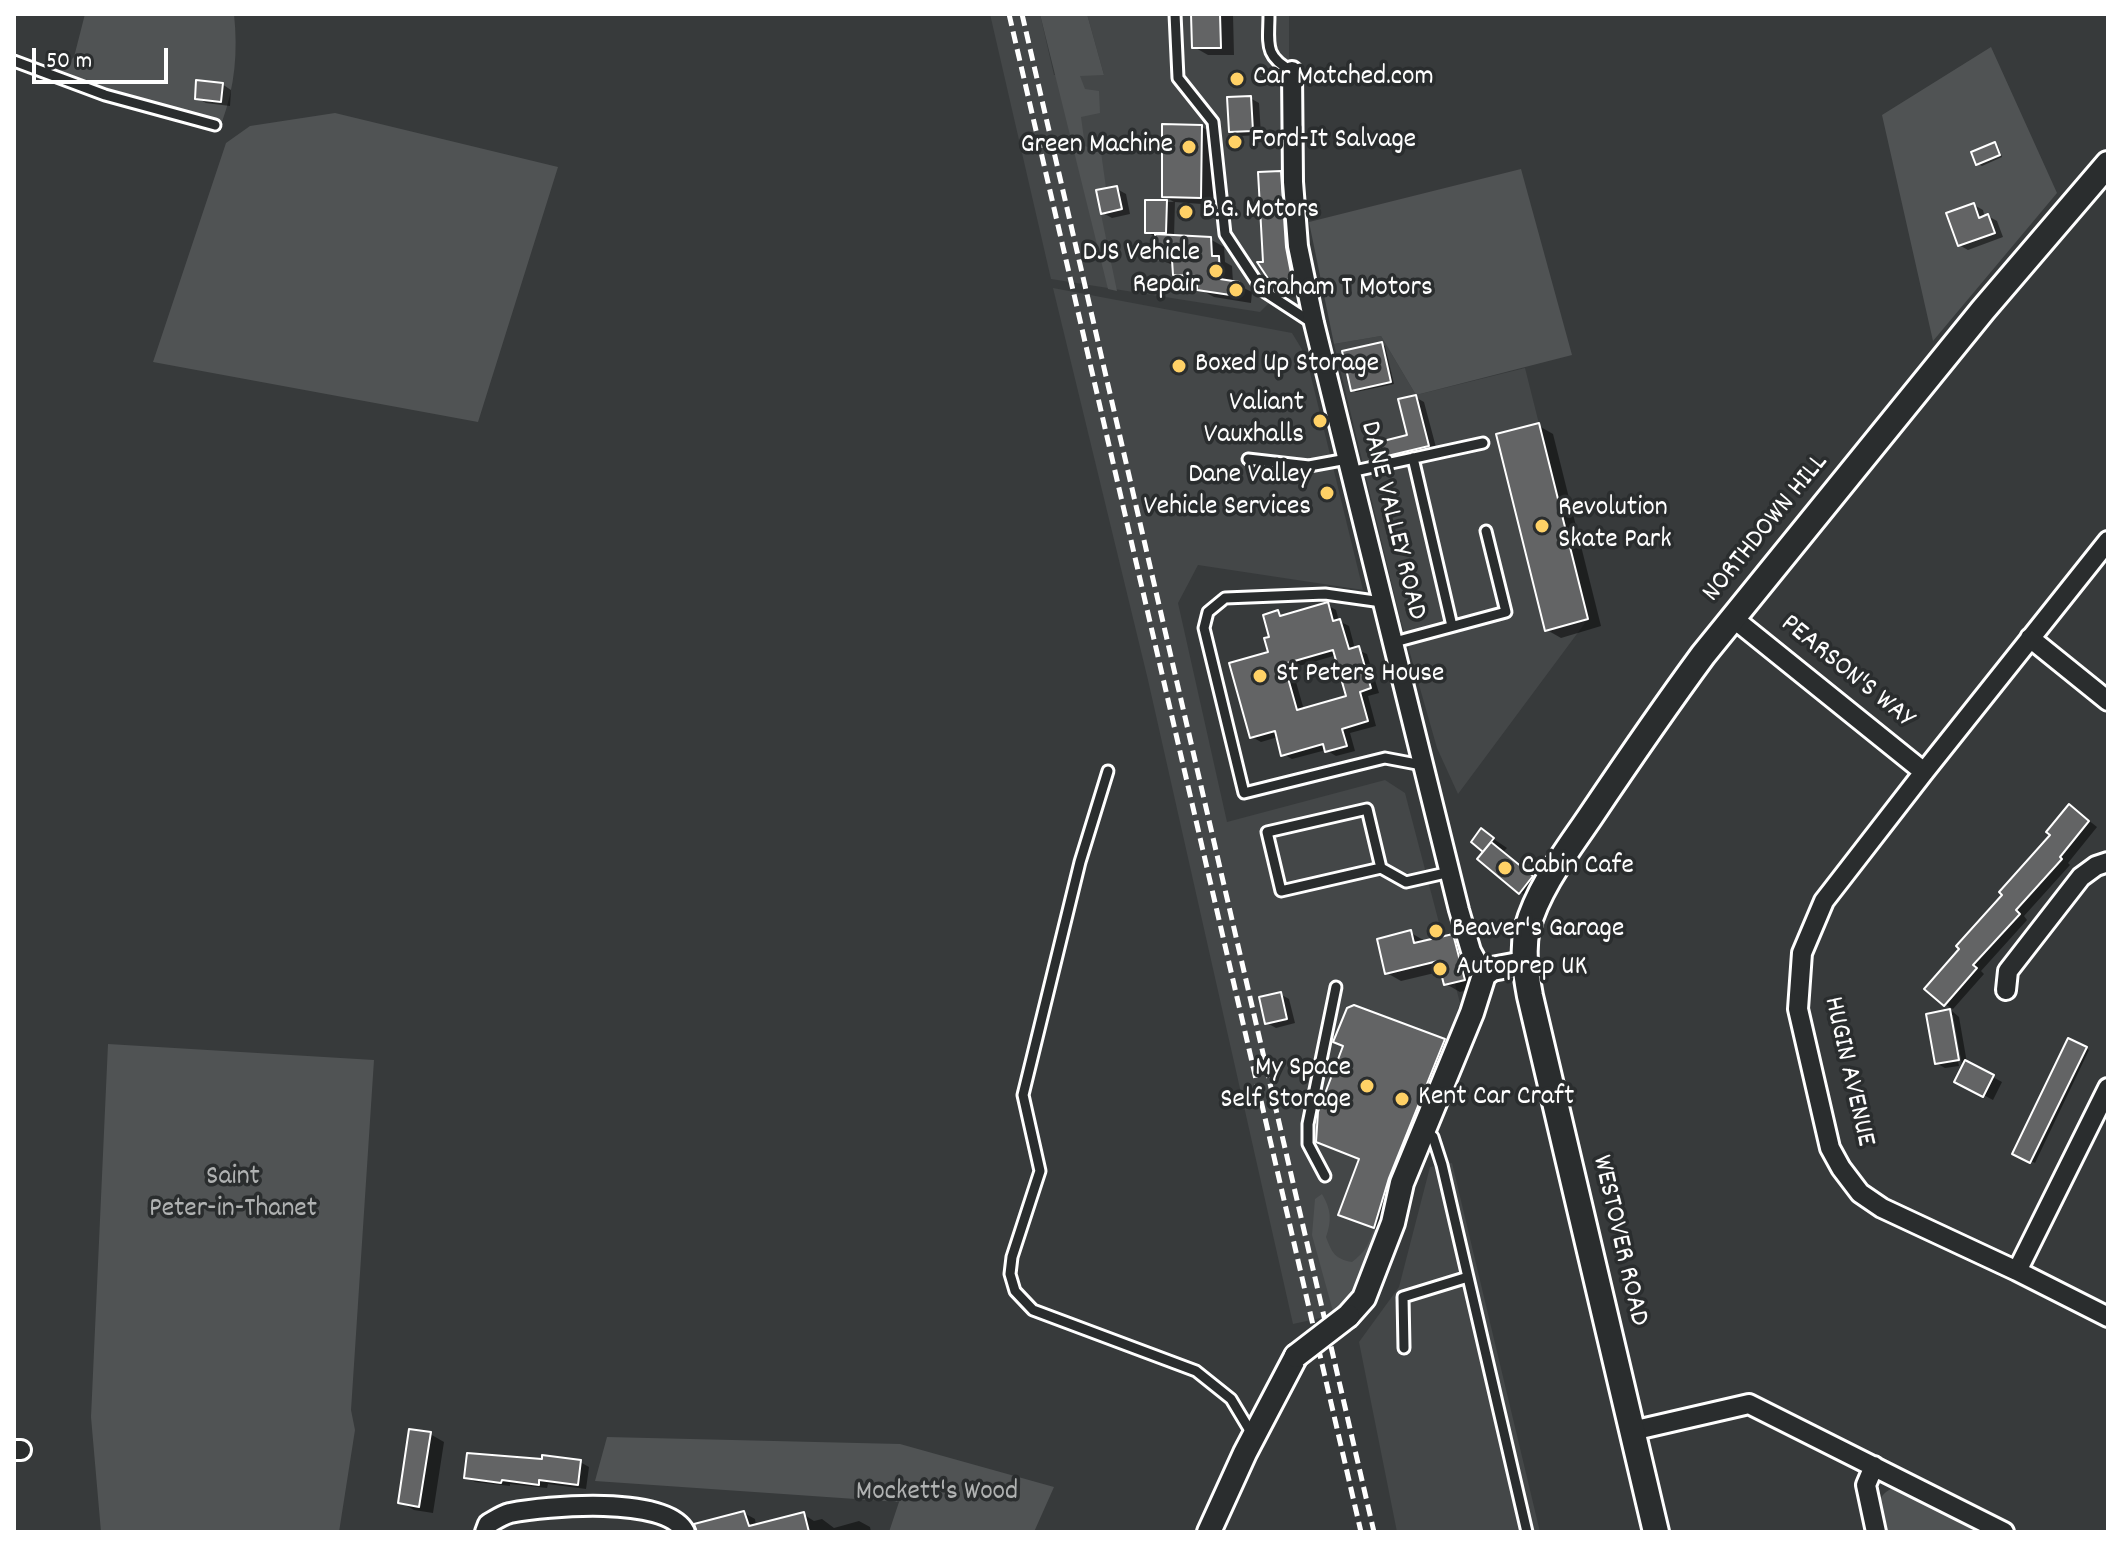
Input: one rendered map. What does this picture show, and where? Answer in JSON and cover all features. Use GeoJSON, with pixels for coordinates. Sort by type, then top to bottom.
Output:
{"type":"FeatureCollection","features":[{"type":"Feature","properties":{"kind":"main road","name":"NORTHDOWN HILL"},"geometry":{"type":"LineString","coordinates":[[1524,963],[1527,931],[1537,902],[1564,856],[1667,704],[1983,310],[2108,164]]}},
{"type":"Feature","properties":{"kind":"main road","name":"WESTOVER ROAD"},"geometry":{"type":"LineString","coordinates":[[1524,963],[1656,1532]]}},
{"type":"Feature","properties":{"kind":"street","name":"DANE VALLEY ROAD"},"geometry":{"type":"LineString","coordinates":[[1292,71],[1293,182],[1298,246],[1314,323],[1450,872],[1471,951],[1484,975]]}},
{"type":"Feature","properties":{"kind":"street","name":"HUGIN AVENUE"},"geometry":{"type":"LineString","coordinates":[[2108,541],[1824,901],[1802,953],[1798,1009],[1830,1148],[1860,1193],[1882,1208],[2108,1317]]}},
{"type":"Feature","properties":{"kind":"street","name":"PEARSON'S WAY"},"geometry":{"type":"LineString","coordinates":[[1733,618],[1924,772]]}},
{"type":"Feature","properties":{"kind":"street"},"geometry":{"type":"LineString","coordinates":[[2030,638],[2108,701]]}},
{"type":"Feature","properties":{"kind":"street"},"geometry":{"type":"LineString","coordinates":[[2006,990],[2008,971],[2081,877],[2108,862]]}},
{"type":"Feature","properties":{"kind":"street"},"geometry":{"type":"LineString","coordinates":[[1209,1532],[1253,1437],[1296,1356],[1348,1316],[1364,1298],[1393,1223],[1402,1183],[1472,1013],[1484,975],[1492,969],[1524,963]]}},
{"type":"Feature","properties":{"kind":"street"},"geometry":{"type":"LineString","coordinates":[[2017,1271],[2108,1088]]}},
{"type":"Feature","properties":{"kind":"street"},"geometry":{"type":"LineString","coordinates":[[1632,1431],[1749,1404],[2004,1532]]}},
{"type":"Feature","properties":{"kind":"street"},"geometry":{"type":"LineString","coordinates":[[1874,1466],[1866,1485],[1876,1532]]}},
{"type":"Feature","properties":{"kind":"street"},"geometry":{"type":"LineString","coordinates":[[485,1532],[488,1524],[505,1514],[590,1506],[632,1508],[663,1514],[682,1526],[685,1532]]}},
{"type":"Feature","properties":{"kind":"lane"},"geometry":{"type":"LineString","coordinates":[[1175,14],[1178,78],[1213,122],[1225,234],[1262,290],[1314,323]]}},
{"type":"Feature","properties":{"kind":"lane"},"geometry":{"type":"LineString","coordinates":[[1269,14],[1270,52],[1279,64],[1292,71]]}},
{"type":"Feature","properties":{"kind":"lane"},"geometry":{"type":"LineString","coordinates":[[14,61],[105,95],[215,125]]}},
{"type":"Feature","properties":{"kind":"lane"},"geometry":{"type":"LineString","coordinates":[[1248,459],[1309,466],[1349,465],[1413,458],[1483,443]]}},
{"type":"Feature","properties":{"kind":"lane"},"geometry":{"type":"LineString","coordinates":[[1413,458],[1452,626]]}},
{"type":"Feature","properties":{"kind":"lane"},"geometry":{"type":"LineString","coordinates":[[1391,643],[1506,612],[1486,531]]}},
{"type":"Feature","properties":{"kind":"lane"},"geometry":{"type":"LineString","coordinates":[[1382,602],[1325,594],[1225,598],[1208,612],[1204,628],[1244,793],[1385,758],[1423,766]]}},
{"type":"Feature","properties":{"kind":"lane"},"geometry":{"type":"LineString","coordinates":[[1108,771],[1080,862],[1023,1095],[1040,1171],[1012,1257],[1012,1283],[1020,1298],[1033,1310],[1196,1371],[1209,1379],[1231,1399],[1253,1437]]}},
{"type":"Feature","properties":{"kind":"lane"},"geometry":{"type":"LineString","coordinates":[[1381,868],[1367,809],[1267,832],[1281,891],[1381,868],[1406,882],[1450,872]]}},
{"type":"Feature","properties":{"kind":"lane"},"geometry":{"type":"LineString","coordinates":[[1325,1176],[1308,1144],[1308,1124],[1336,987]]}},
{"type":"Feature","properties":{"kind":"lane"},"geometry":{"type":"LineString","coordinates":[[1424,1128],[1433,1137],[1442,1165],[1527,1532]]}},
{"type":"Feature","properties":{"kind":"lane"},"geometry":{"type":"LineString","coordinates":[[1404,1348],[1403,1297],[1468,1277]]}},
{"type":"Feature","properties":{"kind":"shaded area"},"geometry":{"type":"Polygon","coordinates":[[[990,14],[1040,14],[1054,75],[1104,75],[1087,14],[1289,14],[1289,58],[1284,93],[1295,277],[1260,312],[1051,279],[990,14]]]}},
{"type":"Feature","properties":{"kind":"shaded area"},"geometry":{"type":"Polygon","coordinates":[[[1053,288],[1292,333],[1306,356],[1363,590],[1198,565],[1178,603],[1227,822],[1385,780],[1405,793],[1460,1003],[1380,1234],[1334,1315],[1293,1324],[1148,680],[1053,288]]]}},
{"type":"Feature","properties":{"kind":"shaded area"},"geometry":{"type":"Polygon","coordinates":[[[1381,336],[1416,395],[1525,368],[1588,619],[1458,794],[1437,748],[1400,618],[1334,344],[1381,336]]]}},
{"type":"Feature","properties":{"kind":"shaded area"},"geometry":{"type":"Polygon","coordinates":[[[1452,1163],[1540,1532],[1397,1532],[1359,1342],[1399,1287],[1430,1167],[1452,1163]]]}},
{"type":"Feature","properties":{"kind":"green space"},"geometry":{"type":"Polygon","coordinates":[[[85,14],[234,14],[234,69],[222,122],[57,74],[74,57],[85,14]],[[196,81],[195,99],[221,102],[223,83],[196,81]]]}},
{"type":"Feature","properties":{"kind":"green space"},"geometry":{"type":"Polygon","coordinates":[[[1040,14],[1087,14],[1104,75],[1080,76],[1085,89],[1099,91],[1100,113],[1081,117],[1085,146],[1101,152],[1106,188],[1096,190],[1117,291],[1108,289],[1040,14]]]}},
{"type":"Feature","properties":{"kind":"green space"},"geometry":{"type":"Polygon","coordinates":[[[1991,47],[2057,193],[1933,341],[1882,115],[1991,47]],[[1974,203],[1946,213],[1958,246],[1995,233],[1988,214],[1979,218],[1974,203]]]}},
{"type":"Feature","properties":{"kind":"green space"},"geometry":{"type":"Polygon","coordinates":[[[335,113],[558,167],[478,422],[153,362],[226,143],[250,126],[335,113]]]}},
{"type":"Feature","properties":{"kind":"green space"},"geometry":{"type":"Polygon","coordinates":[[[1521,169],[1572,355],[1416,395],[1381,336],[1334,344],[1309,222],[1521,169]]]}},
{"type":"Feature","properties":{"kind":"green space","name":"Saint Peter-in-Thanet"},"geometry":{"type":"Polygon","coordinates":[[[108,1044],[374,1060],[351,1410],[355,1430],[339,1532],[101,1532],[91,1417],[108,1044]]]}},
{"type":"Feature","properties":{"kind":"green space"},"geometry":{"type":"Polygon","coordinates":[[[1322,1194],[1330,1215],[1326,1237],[1332,1251],[1342,1259],[1352,1262],[1356,1259],[1366,1248],[1374,1229],[1383,1223],[1382,1233],[1350,1300],[1334,1315],[1312,1235],[1315,1199],[1322,1194]]]}},
{"type":"Feature","properties":{"kind":"green space","name":"Mockett's Wood"},"geometry":{"type":"Polygon","coordinates":[[[607,1437],[900,1444],[1054,1487],[1034,1532],[889,1532],[899,1502],[595,1481],[607,1437]]]}},
{"type":"Feature","properties":{"kind":"green space"},"geometry":{"type":"Polygon","coordinates":[[[1898,1486],[1991,1532],[1885,1532],[1881,1499],[1898,1486]]]}},
{"type":"Feature","properties":{"kind":"building"},"geometry":{"type":"Polygon","coordinates":[[[1191,14],[1220,14],[1221,48],[1192,48],[1191,14]]]}},
{"type":"Feature","properties":{"kind":"building"},"geometry":{"type":"Polygon","coordinates":[[[196,80],[223,83],[221,102],[195,99],[196,80]]]}},
{"type":"Feature","properties":{"kind":"building"},"geometry":{"type":"Polygon","coordinates":[[[1251,96],[1253,131],[1229,132],[1227,97],[1251,96]]]}},
{"type":"Feature","properties":{"kind":"building"},"geometry":{"type":"Polygon","coordinates":[[[1162,124],[1202,125],[1201,198],[1162,197],[1162,124]]]}},
{"type":"Feature","properties":{"kind":"building"},"geometry":{"type":"Polygon","coordinates":[[[1995,142],[2000,155],[1976,165],[1971,152],[1995,142]]]}},
{"type":"Feature","properties":{"kind":"building"},"geometry":{"type":"Polygon","coordinates":[[[1281,171],[1286,247],[1292,278],[1273,286],[1257,262],[1263,262],[1258,172],[1281,171]]]}},
{"type":"Feature","properties":{"kind":"building"},"geometry":{"type":"Polygon","coordinates":[[[1117,186],[1122,209],[1101,214],[1096,190],[1117,186]]]}},
{"type":"Feature","properties":{"kind":"building"},"geometry":{"type":"Polygon","coordinates":[[[1145,200],[1167,200],[1166,233],[1145,233],[1145,200]]]}},
{"type":"Feature","properties":{"kind":"building"},"geometry":{"type":"Polygon","coordinates":[[[1974,203],[1979,218],[1988,214],[1995,233],[1958,246],[1946,213],[1974,203]]]}},
{"type":"Feature","properties":{"kind":"building"},"geometry":{"type":"Polygon","coordinates":[[[1155,234],[1211,237],[1212,256],[1219,256],[1220,279],[1239,282],[1237,296],[1197,290],[1197,276],[1173,275],[1172,260],[1155,259],[1155,234]]]}},
{"type":"Feature","properties":{"kind":"building"},"geometry":{"type":"Polygon","coordinates":[[[1382,342],[1391,382],[1351,391],[1342,351],[1382,342]]]}},
{"type":"Feature","properties":{"kind":"building"},"geometry":{"type":"Polygon","coordinates":[[[1416,395],[1429,446],[1383,457],[1379,442],[1407,435],[1398,399],[1416,395]]]}},
{"type":"Feature","properties":{"kind":"building","name":"Revolution Skate Park"},"geometry":{"type":"Polygon","coordinates":[[[1539,423],[1588,619],[1545,631],[1496,434],[1539,423]]]}},
{"type":"Feature","properties":{"kind":"building","name":"St Peters House"},"geometry":{"type":"Polygon","coordinates":[[[1328,602],[1333,621],[1340,619],[1349,649],[1359,646],[1371,688],[1360,692],[1368,721],[1342,729],[1347,746],[1325,752],[1323,744],[1281,756],[1275,731],[1250,738],[1229,663],[1268,652],[1264,638],[1269,637],[1263,615],[1278,610],[1280,616],[1328,602]],[[1333,650],[1284,664],[1297,710],[1346,696],[1333,650]]]}},
{"type":"Feature","properties":{"kind":"building"},"geometry":{"type":"Polygon","coordinates":[[[2069,804],[2089,821],[2060,857],[2062,859],[2016,910],[2020,914],[1973,965],[1977,968],[1944,1006],[1924,989],[1959,949],[1956,946],[2002,895],[1999,892],[2050,835],[2046,832],[2069,804]]]}},
{"type":"Feature","properties":{"kind":"building"},"geometry":{"type":"Polygon","coordinates":[[[1481,828],[1494,838],[1483,852],[1471,842],[1481,828]]]}},
{"type":"Feature","properties":{"kind":"building","name":"Cabin Cafe"},"geometry":{"type":"Polygon","coordinates":[[[1491,842],[1533,876],[1519,894],[1477,859],[1491,842]]]}},
{"type":"Feature","properties":{"kind":"building"},"geometry":{"type":"Polygon","coordinates":[[[1411,930],[1414,943],[1453,934],[1465,980],[1444,985],[1438,961],[1385,974],[1377,939],[1411,930]]]}},
{"type":"Feature","properties":{"kind":"building"},"geometry":{"type":"Polygon","coordinates":[[[1281,992],[1287,1019],[1265,1024],[1259,997],[1281,992]]]}},
{"type":"Feature","properties":{"kind":"building"},"geometry":{"type":"Polygon","coordinates":[[[1354,1005],[1445,1039],[1389,1178],[1374,1228],[1338,1215],[1359,1159],[1316,1142],[1318,1112],[1343,1046],[1333,1042],[1347,1008],[1354,1005]]]}},
{"type":"Feature","properties":{"kind":"building"},"geometry":{"type":"Polygon","coordinates":[[[1950,1009],[1959,1060],[1935,1064],[1926,1014],[1950,1009]]]}},
{"type":"Feature","properties":{"kind":"building"},"geometry":{"type":"Polygon","coordinates":[[[2068,1038],[2087,1047],[2030,1163],[2012,1154],[2068,1038]]]}},
{"type":"Feature","properties":{"kind":"building"},"geometry":{"type":"Polygon","coordinates":[[[1965,1060],[1994,1075],[1983,1097],[1954,1082],[1965,1060]]]}},
{"type":"Feature","properties":{"kind":"building"},"geometry":{"type":"Polygon","coordinates":[[[409,1429],[431,1432],[419,1507],[398,1503],[409,1429]]]}},
{"type":"Feature","properties":{"kind":"building"},"geometry":{"type":"Polygon","coordinates":[[[467,1453],[542,1459],[542,1455],[581,1460],[578,1485],[539,1480],[539,1485],[502,1480],[501,1483],[464,1478],[467,1453]]]}},
{"type":"Feature","properties":{"kind":"building"},"geometry":{"type":"Polygon","coordinates":[[[744,1511],[749,1526],[804,1512],[809,1532],[697,1532],[694,1524],[744,1511]]]}},
{"type":"Feature","properties":{"kind":"railway"},"geometry":{"type":"LineString","coordinates":[[1009,14],[1361,1532]]}},
{"type":"Feature","properties":{"kind":"railway"},"geometry":{"type":"LineString","coordinates":[[1022,14],[1374,1532]]}},
{"type":"Feature","properties":{"kind":"place","name":"Car Matched.com"},"geometry":{"type":"Point","coordinates":[1237,79]}},
{"type":"Feature","properties":{"kind":"place","name":"Ford-It Salvage"},"geometry":{"type":"Point","coordinates":[1235,142]}},
{"type":"Feature","properties":{"kind":"place","name":"Green Machine"},"geometry":{"type":"Point","coordinates":[1189,147]}},
{"type":"Feature","properties":{"kind":"place","name":"B.G. Motors"},"geometry":{"type":"Point","coordinates":[1186,212]}},
{"type":"Feature","properties":{"kind":"place","name":"DJS Vehicle Repair"},"geometry":{"type":"Point","coordinates":[1216,271]}},
{"type":"Feature","properties":{"kind":"place","name":"Graham T Motors"},"geometry":{"type":"Point","coordinates":[1236,290]}},
{"type":"Feature","properties":{"kind":"place","name":"Boxed Up Storage"},"geometry":{"type":"Point","coordinates":[1179,366]}},
{"type":"Feature","properties":{"kind":"place","name":"Valiant Vauxhalls"},"geometry":{"type":"Point","coordinates":[1320,421]}},
{"type":"Feature","properties":{"kind":"place","name":"Dane Valley Vehicle Services"},"geometry":{"type":"Point","coordinates":[1327,493]}},
{"type":"Feature","properties":{"kind":"place","name":"Revolution Skate Park"},"geometry":{"type":"Point","coordinates":[1542,526]}},
{"type":"Feature","properties":{"kind":"place","name":"St Peters House"},"geometry":{"type":"Point","coordinates":[1260,676]}},
{"type":"Feature","properties":{"kind":"place","name":"Cabin Cafe"},"geometry":{"type":"Point","coordinates":[1505,868]}},
{"type":"Feature","properties":{"kind":"place","name":"Beaver's Garage"},"geometry":{"type":"Point","coordinates":[1436,931]}},
{"type":"Feature","properties":{"kind":"place","name":"Autoprep UK"},"geometry":{"type":"Point","coordinates":[1440,969]}},
{"type":"Feature","properties":{"kind":"place","name":"My Space Self Storage"},"geometry":{"type":"Point","coordinates":[1367,1086]}},
{"type":"Feature","properties":{"kind":"place","name":"Kent Car Craft"},"geometry":{"type":"Point","coordinates":[1402,1099]}}]}
